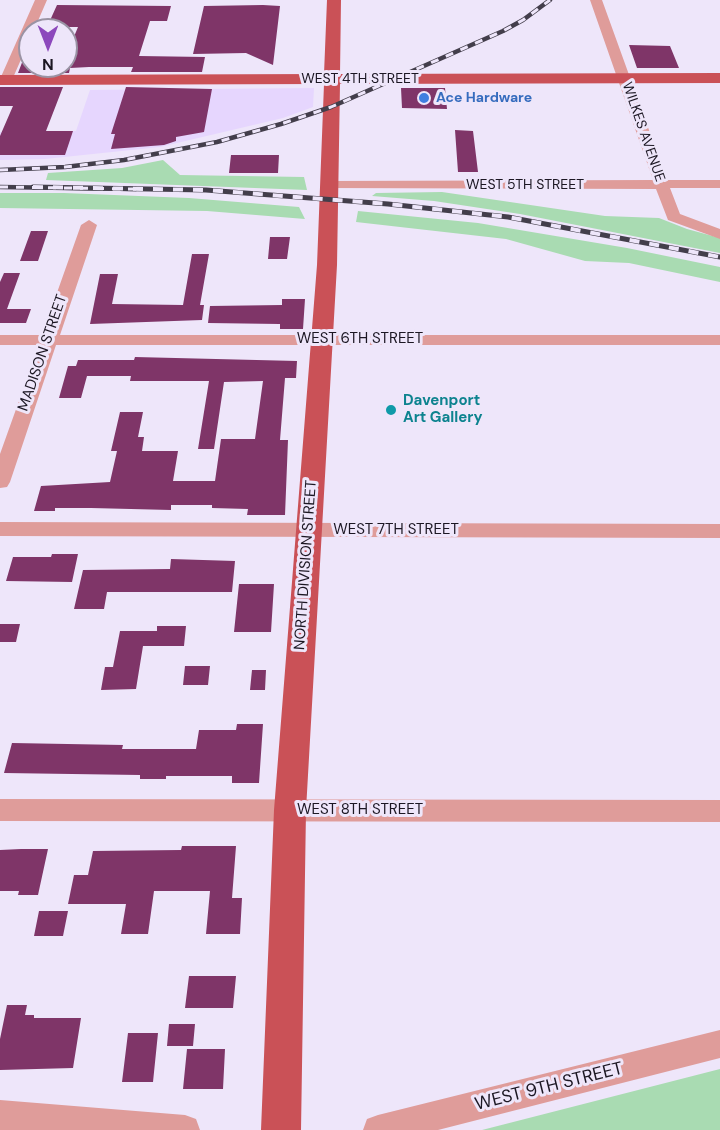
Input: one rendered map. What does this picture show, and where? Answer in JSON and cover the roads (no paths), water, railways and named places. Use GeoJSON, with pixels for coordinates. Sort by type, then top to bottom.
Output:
{"type":"FeatureCollection","features":[{"type":"Feature","properties":{"kind":"main road","name":"NORTH DIVISION STREET"},"geometry":{"type":"LineString","coordinates":[[281,1130],[290,810],[330,185],[334,0]]}},
{"type":"Feature","properties":{"kind":"main road","name":"WEST 4TH STREET"},"geometry":{"type":"LineString","coordinates":[[3,80],[720,78]]}},
{"type":"Feature","properties":{"kind":"street"},"geometry":{"type":"LineString","coordinates":[[3,80],[41,0]]}},
{"type":"Feature","properties":{"kind":"street","name":"WILKES AVENUE"},"geometry":{"type":"LineString","coordinates":[[596,0],[673,218],[720,234]]}},
{"type":"Feature","properties":{"kind":"street","name":"WEST 5TH STREET"},"geometry":{"type":"LineString","coordinates":[[330,185],[720,184]]}},
{"type":"Feature","properties":{"kind":"street","name":"MADISON STREET"},"geometry":{"type":"LineString","coordinates":[[0,482],[89,225]]}},
{"type":"Feature","properties":{"kind":"street","name":"WEST 6TH STREET"},"geometry":{"type":"LineString","coordinates":[[0,340],[720,340]]}},
{"type":"Feature","properties":{"kind":"street","name":"WEST 7TH STREET"},"geometry":{"type":"LineString","coordinates":[[0,529],[720,531]]}},
{"type":"Feature","properties":{"kind":"street","name":"WEST 8TH STREET"},"geometry":{"type":"LineString","coordinates":[[0,810],[720,811]]}},
{"type":"Feature","properties":{"kind":"street","name":"WEST 9TH STREET"},"geometry":{"type":"LineString","coordinates":[[378,1130],[720,1044]]}},
{"type":"Feature","properties":{"kind":"street"},"geometry":{"type":"LineString","coordinates":[[0,1115],[185,1130]]}},
{"type":"Feature","properties":{"kind":"railway"},"geometry":{"type":"LineString","coordinates":[[0,170],[65,167],[124,160],[217,142],[281,124],[331,107],[503,31],[523,20],[550,0]]}},
{"type":"Feature","properties":{"kind":"railway"},"geometry":{"type":"LineString","coordinates":[[0,187],[136,189]]}},
{"type":"Feature","properties":{"kind":"railway"},"geometry":{"type":"LineString","coordinates":[[33,187],[206,190],[388,204],[508,217],[720,257]]}},
{"type":"Feature","properties":{"kind":"place","name":"Ace Hardware"},"geometry":{"type":"Point","coordinates":[424,98]}},
{"type":"Feature","properties":{"kind":"place","name":"Davenport Art Gallery"},"geometry":{"type":"Point","coordinates":[391,410]}}]}
